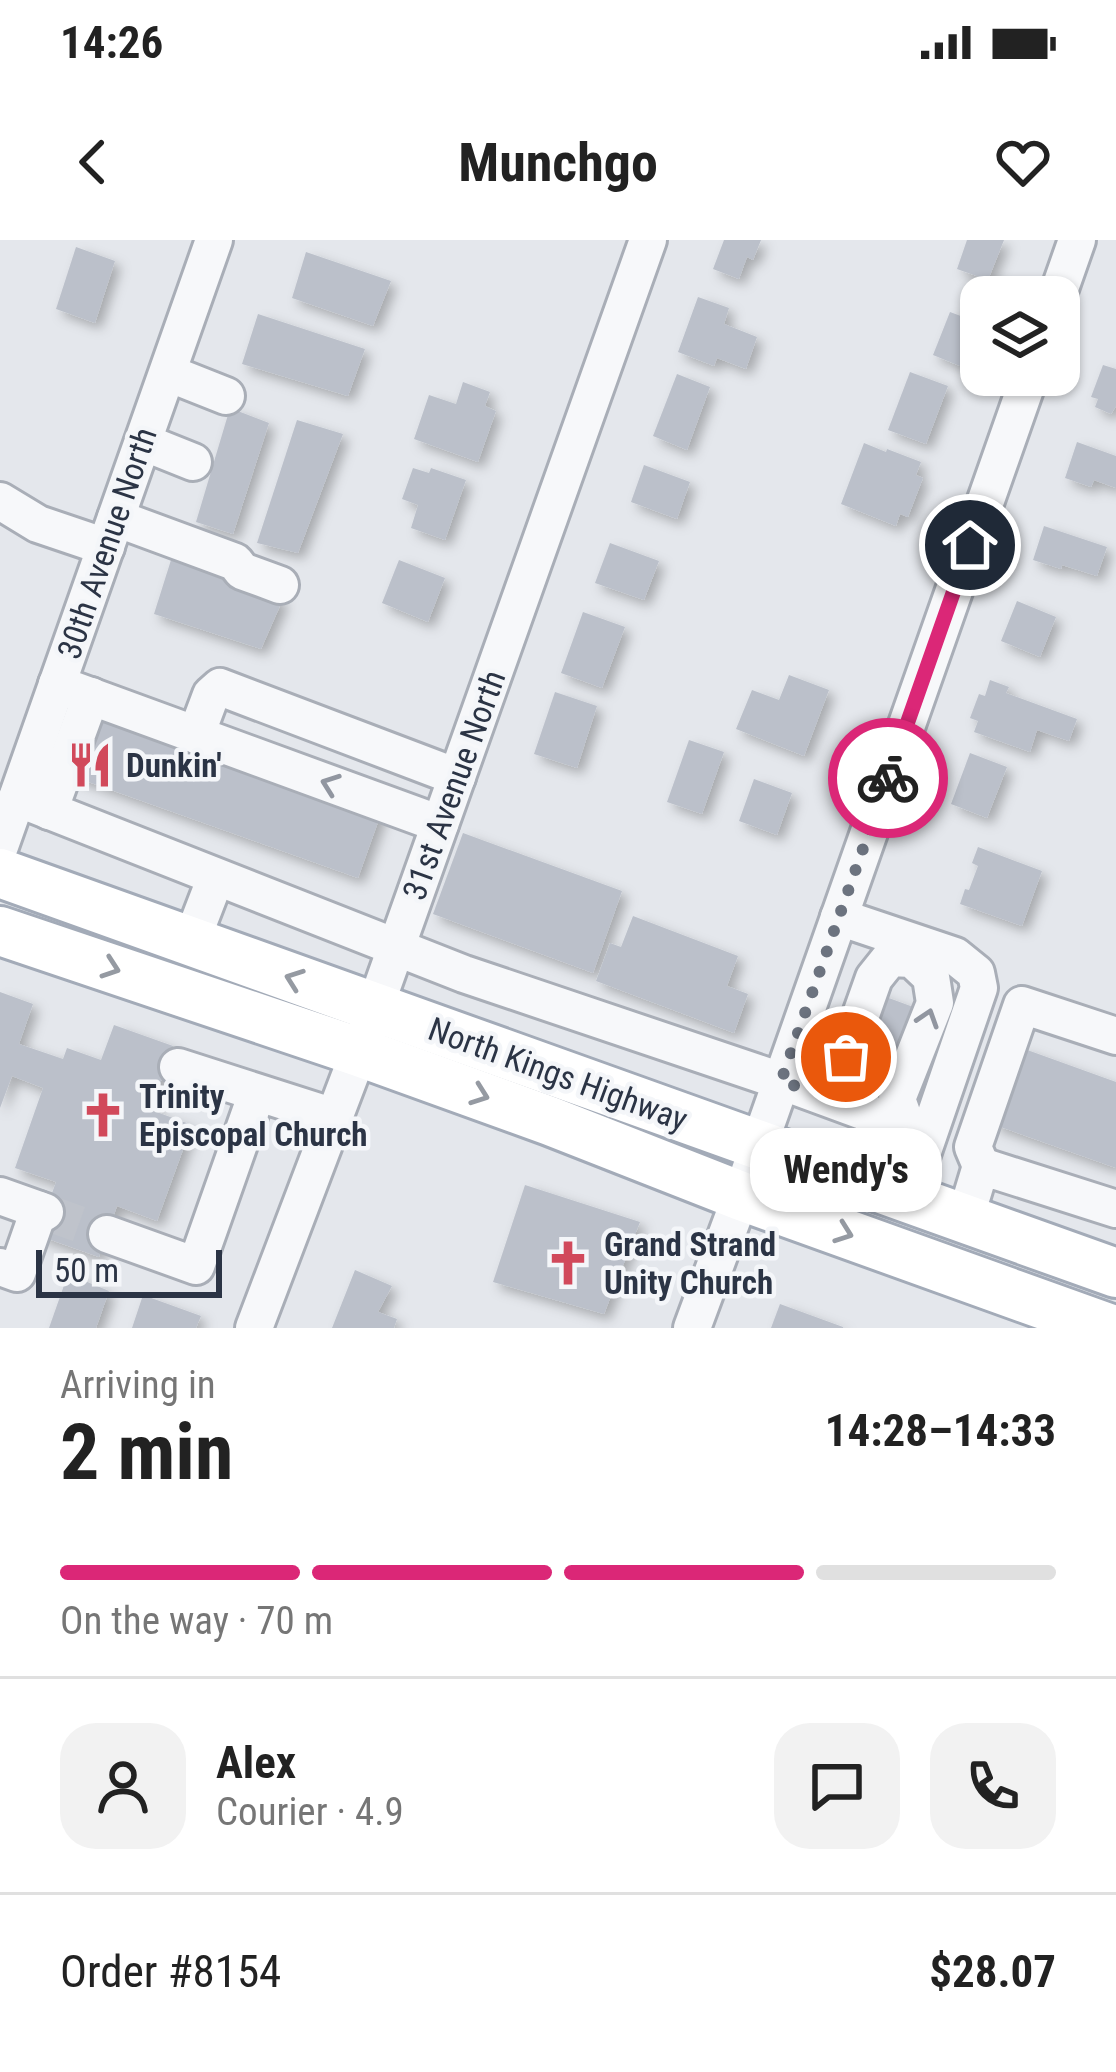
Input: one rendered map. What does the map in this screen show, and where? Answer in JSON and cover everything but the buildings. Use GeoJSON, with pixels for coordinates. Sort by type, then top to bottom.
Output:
{"type":"FeatureCollection","features":[{"type":"Feature","properties":{"kind":"main road","name":"North Kings Highway"},"geometry":{"type":"LineString","coordinates":[[0,873],[191,942],[550,1120],[741,1196],[1112,1326]]}},
{"type":"Feature","properties":{"kind":"main road","name":"North Kings Highway"},"geometry":{"type":"LineString","coordinates":[[0,931],[367,1030],[441,1031],[1116,1274]]}},
{"type":"Feature","properties":{"kind":"street","name":"30th Avenue North"},"geometry":{"type":"LineString","coordinates":[[0,846],[33,804],[16,753],[74,690],[111,532],[214,240]]}},
{"type":"Feature","properties":{"kind":"street","name":"31st Avenue North"},"geometry":{"type":"LineString","coordinates":[[254,1328],[367,1030],[648,240]]}},
{"type":"Feature","properties":{"kind":"street"},"geometry":{"type":"LineString","coordinates":[[1064,276],[1077,240]]}},
{"type":"Feature","properties":{"kind":"street"},"geometry":{"type":"LineString","coordinates":[[168,373],[226,396]]}},
{"type":"Feature","properties":{"kind":"street"},"geometry":{"type":"LineString","coordinates":[[692,1328],[758,1147],[794,1086],[839,917],[1023,396]]}},
{"type":"Feature","properties":{"kind":"street"},"geometry":{"type":"LineString","coordinates":[[143,442],[193,462]]}},
{"type":"Feature","properties":{"kind":"street"},"geometry":{"type":"LineString","coordinates":[[0,501],[38,524],[111,532],[236,562],[242,571],[280,584]]}},
{"type":"Feature","properties":{"kind":"street"},"geometry":{"type":"LineString","coordinates":[[196,735],[211,695],[220,687],[457,777]]}},
{"type":"Feature","properties":{"kind":"street"},"geometry":{"type":"LineString","coordinates":[[440,824],[74,690],[33,804],[464,974],[917,1131]]}},
{"type":"Feature","properties":{"kind":"street"},"geometry":{"type":"LineString","coordinates":[[191,942],[216,877]]}},
{"type":"Feature","properties":{"kind":"street"},"geometry":{"type":"LineString","coordinates":[[839,917],[914,951],[955,956],[976,973],[979,988],[917,1131],[907,1198]]}},
{"type":"Feature","properties":{"kind":"street"},"geometry":{"type":"LineString","coordinates":[[794,1086],[846,1057],[874,978],[890,958],[914,951]]}},
{"type":"Feature","properties":{"kind":"street"},"geometry":{"type":"LineString","coordinates":[[914,951],[931,977],[935,1003],[897,1100],[917,1131]]}},
{"type":"Feature","properties":{"kind":"street"},"geometry":{"type":"LineString","coordinates":[[441,1031],[464,974]]}},
{"type":"Feature","properties":{"kind":"street"},"geometry":{"type":"LineString","coordinates":[[979,988],[1116,1036]]}},
{"type":"Feature","properties":{"kind":"street"},"geometry":{"type":"LineString","coordinates":[[514,1058],[535,999]]}},
{"type":"Feature","properties":{"kind":"street"},"geometry":{"type":"LineString","coordinates":[[965,1219],[981,1166],[973,1147],[1022,1005]]}},
{"type":"Feature","properties":{"kind":"street"},"geometry":{"type":"LineString","coordinates":[[580,1082],[604,1022]]}},
{"type":"Feature","properties":{"kind":"street"},"geometry":{"type":"LineString","coordinates":[[641,1104],[664,1042]]}},
{"type":"Feature","properties":{"kind":"street"},"geometry":{"type":"LineString","coordinates":[[178,1067],[334,1117]]}},
{"type":"Feature","properties":{"kind":"street"},"geometry":{"type":"LineString","coordinates":[[107,1234],[196,1265],[257,1093]]}},
{"type":"Feature","properties":{"kind":"street"},"geometry":{"type":"LineString","coordinates":[[981,1166],[1099,1204],[1063,1254]]}},
{"type":"Feature","properties":{"kind":"street"},"geometry":{"type":"LineString","coordinates":[[0,1196],[42,1211],[16,1273],[0,1267]]}},
{"type":"Feature","properties":{"kind":"tunnel"},"geometry":{"type":"LineString","coordinates":[[45,1212],[107,1234]]}},
{"type":"Feature","properties":{"kind":"way so far"},"geometry":{"type":"LineString","coordinates":[[846,1057],[807,1090],[781,1081],[888,778]]}},
{"type":"Feature","properties":{"kind":"place","name":"Dunkin'"},"geometry":{"type":"Point","coordinates":[90,765]}},
{"type":"Feature","properties":{"kind":"place","name":"Wendy's"},"geometry":{"type":"Point","coordinates":[846,1057]}},
{"type":"Feature","properties":{"kind":"place","name":"Trinity Episcopal Church"},"geometry":{"type":"Point","coordinates":[103,1115]}},
{"type":"Feature","properties":{"kind":"place","name":"Grand Strand Unity Church"},"geometry":{"type":"Point","coordinates":[568,1263]}},
{"type":"Feature","properties":{"kind":"route"},"geometry":{"type":"LineString","coordinates":[[888,778],[970,545]]}}]}
